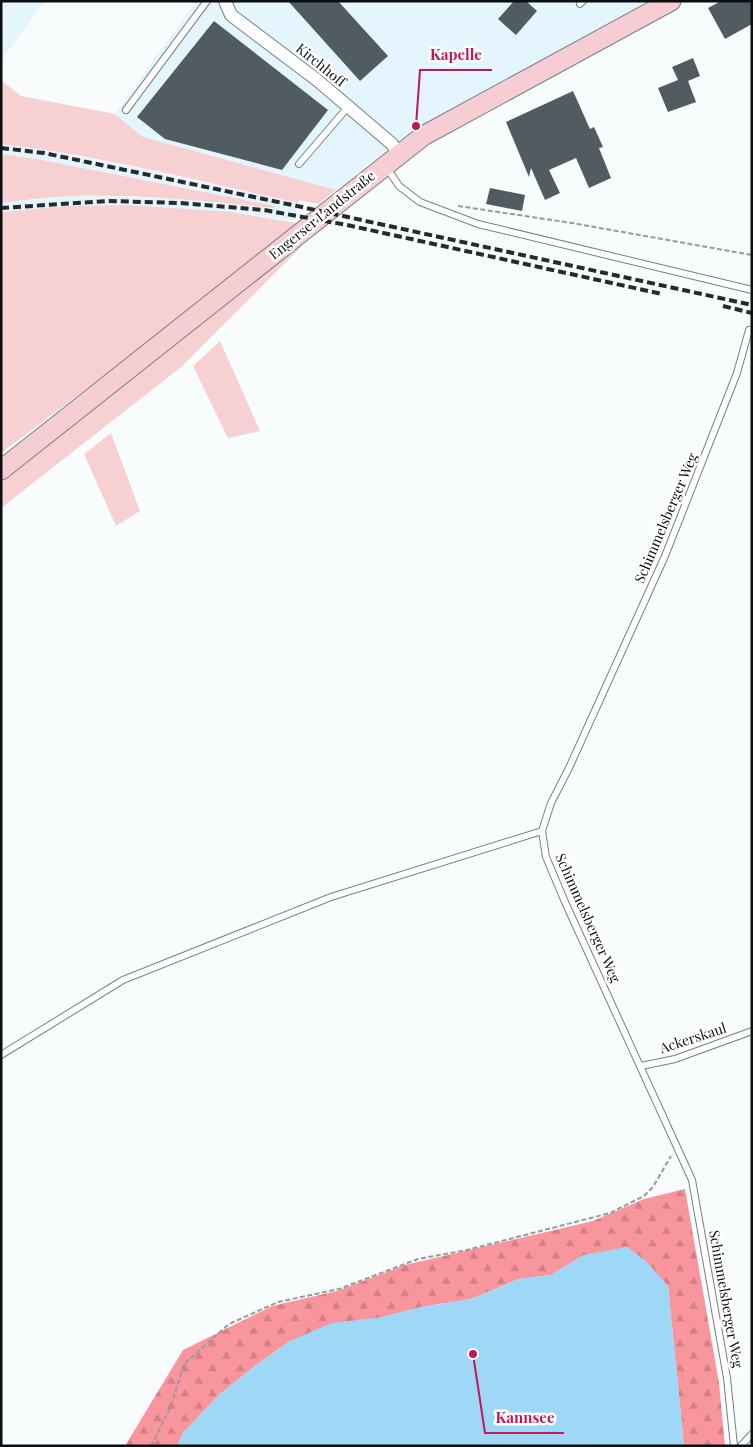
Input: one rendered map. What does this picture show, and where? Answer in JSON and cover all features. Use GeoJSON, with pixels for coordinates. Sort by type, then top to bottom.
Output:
{"type":"FeatureCollection","features":[{"type":"Feature","properties":{"kind":"main road","name":"Engerser Landstraße"},"geometry":{"type":"LineString","coordinates":[[1,470],[391,159],[423,136],[671,1]]}},
{"type":"Feature","properties":{"kind":"street","name":"Kirchhoff"},"geometry":{"type":"LineString","coordinates":[[225,1],[231,15],[317,80],[392,144],[391,159]]}},
{"type":"Feature","properties":{"kind":"lane"},"geometry":{"type":"LineString","coordinates":[[126,110],[207,1]]}},
{"type":"Feature","properties":{"kind":"lane"},"geometry":{"type":"LineString","coordinates":[[299,164],[348,107]]}},
{"type":"Feature","properties":{"kind":"lane"},"geometry":{"type":"LineString","coordinates":[[391,159],[399,186],[420,202],[478,224],[752,290]]}},
{"type":"Feature","properties":{"kind":"lane","name":"Schimmelsberger Weg"},"geometry":{"type":"LineString","coordinates":[[734,1446],[727,1378],[716,1326],[692,1180],[565,902],[546,857],[542,831],[551,803],[569,768],[672,538],[737,373],[749,330]]}},
{"type":"Feature","properties":{"kind":"lane"},"geometry":{"type":"LineString","coordinates":[[1,1055],[123,980],[331,897],[542,831]]}},
{"type":"Feature","properties":{"kind":"lane","name":"Ackerskaul"},"geometry":{"type":"LineString","coordinates":[[641,1066],[675,1059],[752,1032]]}},
{"type":"Feature","properties":{"kind":"lane"},"geometry":{"type":"LineString","coordinates":[[742,1446],[752,1434]]}},
{"type":"Feature","properties":{"kind":"path"},"geometry":{"type":"LineString","coordinates":[[457,206],[555,220],[752,255]]}},
{"type":"Feature","properties":{"kind":"path"},"geometry":{"type":"LineString","coordinates":[[151,1446],[171,1406],[184,1364],[229,1324],[278,1302],[339,1289],[366,1277],[418,1259],[467,1250],[610,1213],[644,1196],[654,1187],[678,1146]]}},
{"type":"Feature","properties":{"kind":"shaded area"},"geometry":{"type":"Polygon","coordinates":[[[1,1],[45,1],[1,61],[1,1]]]}},
{"type":"Feature","properties":{"kind":"shaded area"},"geometry":{"type":"Polygon","coordinates":[[[196,1],[648,1],[408,133],[336,190],[143,137],[115,114],[196,1]]]}},
{"type":"Feature","properties":{"kind":"shaded area"},"geometry":{"type":"Polygon","coordinates":[[[1,80],[21,96],[115,114],[143,137],[336,190],[318,204],[299,200],[298,203],[113,162],[1,144],[1,80]]]}},
{"type":"Feature","properties":{"kind":"shaded area"},"geometry":{"type":"Polygon","coordinates":[[[1,144],[40,149],[137,168],[298,203],[294,221],[231,212],[131,205],[65,206],[1,212],[1,203],[72,196],[173,198],[274,208],[275,206],[37,159],[1,154],[1,144]]]}},
{"type":"Feature","properties":{"kind":"shaded area"},"geometry":{"type":"Polygon","coordinates":[[[1,154],[37,159],[275,206],[274,208],[124,196],[55,197],[1,203],[1,154]]]}},
{"type":"Feature","properties":{"kind":"shaded area"},"geometry":{"type":"Polygon","coordinates":[[[131,205],[231,212],[297,223],[143,346],[1,453],[1,212],[65,206],[131,205]]]}},
{"type":"Feature","properties":{"kind":"shaded area"},"geometry":{"type":"Polygon","coordinates":[[[301,241],[302,246],[180,368],[1,508],[1,482],[301,241]]]}},
{"type":"Feature","properties":{"kind":"shaded area"},"geometry":{"type":"Polygon","coordinates":[[[220,341],[260,431],[228,438],[193,366],[220,341]]]}},
{"type":"Feature","properties":{"kind":"shaded area"},"geometry":{"type":"Polygon","coordinates":[[[111,433],[140,511],[116,526],[84,454],[111,433]]]}},
{"type":"Feature","properties":{"kind":"green space"},"geometry":{"type":"Polygon","coordinates":[[[685,1189],[719,1383],[725,1446],[684,1446],[668,1286],[584,1255],[551,1275],[519,1279],[471,1299],[422,1307],[290,1341],[220,1394],[183,1433],[177,1446],[125,1446],[183,1350],[272,1306],[337,1291],[405,1265],[593,1221],[644,1199],[685,1189]]]}},
{"type":"Feature","properties":{"kind":"water"},"geometry":{"type":"Polygon","coordinates":[[[627,1247],[646,1261],[668,1286],[684,1446],[177,1446],[183,1433],[220,1394],[290,1341],[332,1323],[383,1317],[422,1307],[471,1299],[519,1279],[551,1275],[584,1255],[627,1247]]]}},
{"type":"Feature","properties":{"kind":"building"},"geometry":{"type":"Polygon","coordinates":[[[288,1],[338,1],[388,56],[360,81],[288,1]]]}},
{"type":"Feature","properties":{"kind":"building"},"geometry":{"type":"Polygon","coordinates":[[[514,1],[526,1],[537,11],[516,35],[498,19],[514,1]]]}},
{"type":"Feature","properties":{"kind":"building"},"geometry":{"type":"Polygon","coordinates":[[[721,1],[752,1],[752,24],[725,39],[708,8],[721,1]]]}},
{"type":"Feature","properties":{"kind":"building"},"geometry":{"type":"Polygon","coordinates":[[[214,21],[328,110],[282,170],[165,139],[137,117],[214,21]]]}},
{"type":"Feature","properties":{"kind":"building"},"geometry":{"type":"Polygon","coordinates":[[[693,58],[700,76],[688,81],[696,102],[668,112],[658,88],[678,80],[672,67],[693,58]]]}},
{"type":"Feature","properties":{"kind":"building"},"geometry":{"type":"Polygon","coordinates":[[[573,91],[590,129],[594,127],[603,147],[599,148],[611,178],[589,188],[576,158],[549,170],[560,193],[545,200],[531,168],[529,177],[506,122],[573,91]]]}},
{"type":"Feature","properties":{"kind":"building"},"geometry":{"type":"Polygon","coordinates":[[[490,188],[525,195],[522,211],[486,204],[490,188]]]}},
{"type":"Feature","properties":{"kind":"railway"},"geometry":{"type":"LineString","coordinates":[[1,148],[44,153],[752,305]]}},
{"type":"Feature","properties":{"kind":"railway"},"geometry":{"type":"LineString","coordinates":[[1,208],[107,201],[181,203],[264,210],[347,225],[662,294]]}},
{"type":"Feature","properties":{"kind":"railway"},"geometry":{"type":"LineString","coordinates":[[723,306],[752,313]]}},
{"type":"Feature","properties":{"kind":"place","name":"Kapelle"},"geometry":{"type":"Point","coordinates":[416,126]}},
{"type":"Feature","properties":{"kind":"place","name":"Kannsee"},"geometry":{"type":"Point","coordinates":[473,1354]}}]}
